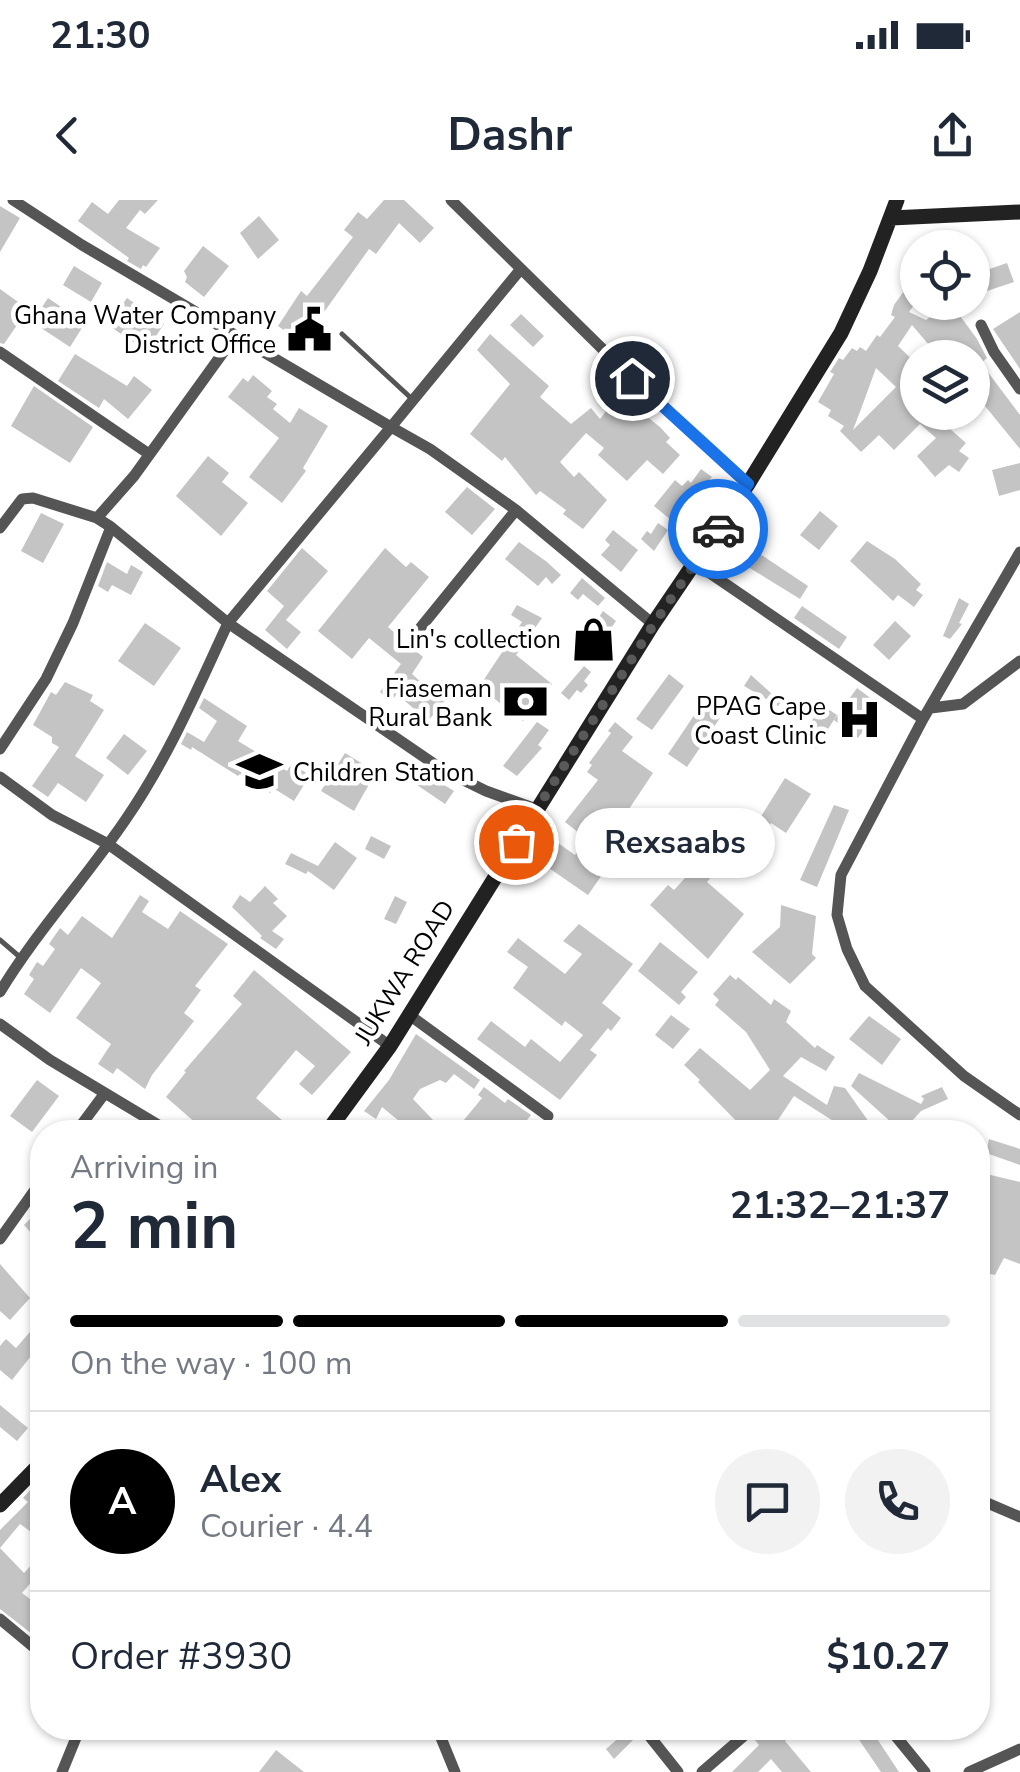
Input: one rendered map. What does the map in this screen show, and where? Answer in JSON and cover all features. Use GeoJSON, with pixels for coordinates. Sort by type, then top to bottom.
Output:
{"type":"FeatureCollection","features":[{"type":"Feature","properties":{"kind":"main road","name":"JUKWA ROAD"},"geometry":{"type":"LineString","coordinates":[[336,1120],[390,1046],[536,809],[748,484],[841,333],[897,200]]}},
{"type":"Feature","properties":{"kind":"main road"},"geometry":{"type":"LineString","coordinates":[[891,218],[1020,212]]}},
{"type":"Feature","properties":{"kind":"main road"},"geometry":{"type":"LineString","coordinates":[[0,1505],[30,1474]]}},
{"type":"Feature","properties":{"kind":"street"},"geometry":{"type":"LineString","coordinates":[[12,200],[234,336],[430,449],[516,510],[654,624]]}},
{"type":"Feature","properties":{"kind":"street"},"geometry":{"type":"LineString","coordinates":[[451,200],[748,484]]}},
{"type":"Feature","properties":{"kind":"street"},"geometry":{"type":"LineString","coordinates":[[0,992],[156,773],[228,622],[520,270]]}},
{"type":"Feature","properties":{"kind":"street"},"geometry":{"type":"LineString","coordinates":[[981,325],[1020,389]]}},
{"type":"Feature","properties":{"kind":"street"},"geometry":{"type":"LineString","coordinates":[[97,518],[149,454],[234,336]]}},
{"type":"Feature","properties":{"kind":"street"},"geometry":{"type":"LineString","coordinates":[[0,352],[149,454]]}},
{"type":"Feature","properties":{"kind":"street"},"geometry":{"type":"LineString","coordinates":[[0,528],[22,498],[97,518],[228,622],[443,770],[536,809]]}},
{"type":"Feature","properties":{"kind":"street"},"geometry":{"type":"LineString","coordinates":[[417,632],[516,510]]}},
{"type":"Feature","properties":{"kind":"street"},"geometry":{"type":"LineString","coordinates":[[0,749],[46,679],[111,527]]}},
{"type":"Feature","properties":{"kind":"street"},"geometry":{"type":"LineString","coordinates":[[1020,552],[923,719],[841,875],[838,915],[847,949],[865,986],[964,1076],[1020,1116]]}},
{"type":"Feature","properties":{"kind":"street"},"geometry":{"type":"LineString","coordinates":[[695,563],[923,719]]}},
{"type":"Feature","properties":{"kind":"street"},"geometry":{"type":"LineString","coordinates":[[931,708],[963,704],[1020,661]]}},
{"type":"Feature","properties":{"kind":"street"},"geometry":{"type":"LineString","coordinates":[[0,777],[52,816],[108,844],[390,1046]]}},
{"type":"Feature","properties":{"kind":"street"},"geometry":{"type":"LineString","coordinates":[[408,1014],[548,1116]]}},
{"type":"Feature","properties":{"kind":"street"},"geometry":{"type":"LineString","coordinates":[[0,1024],[50,1060],[150,1120]]}},
{"type":"Feature","properties":{"kind":"street"},"geometry":{"type":"LineString","coordinates":[[85,1120],[105,1092]]}},
{"type":"Feature","properties":{"kind":"street"},"geometry":{"type":"LineString","coordinates":[[1,1236],[30,1196]]}},
{"type":"Feature","properties":{"kind":"street"},"geometry":{"type":"LineString","coordinates":[[990,1504],[1020,1517]]}},
{"type":"Feature","properties":{"kind":"street"},"geometry":{"type":"LineString","coordinates":[[0,1619],[30,1644]]}},
{"type":"Feature","properties":{"kind":"street"},"geometry":{"type":"LineString","coordinates":[[62,1772],[75,1740]]}},
{"type":"Feature","properties":{"kind":"street"},"geometry":{"type":"LineString","coordinates":[[441,1740],[456,1772]]}},
{"type":"Feature","properties":{"kind":"street"},"geometry":{"type":"LineString","coordinates":[[653,1740],[678,1772]]}},
{"type":"Feature","properties":{"kind":"street"},"geometry":{"type":"LineString","coordinates":[[702,1772],[738,1740]]}},
{"type":"Feature","properties":{"kind":"street"},"geometry":{"type":"LineString","coordinates":[[899,1740],[926,1772]]}},
{"type":"Feature","properties":{"kind":"street"},"geometry":{"type":"LineString","coordinates":[[970,1772],[1020,1749]]}},
{"type":"Feature","properties":{"kind":"lane"},"geometry":{"type":"LineString","coordinates":[[342,334],[414,400]]}},
{"type":"Feature","properties":{"kind":"lane"},"geometry":{"type":"LineString","coordinates":[[0,940],[21,958]]}},
{"type":"Feature","properties":{"kind":"building"},"geometry":{"type":"Polygon","coordinates":[[[119,200],[158,200],[145,214],[140,210],[126,228],[160,248],[141,269],[78,221],[92,202],[108,214],[119,200]]]}},
{"type":"Feature","properties":{"kind":"building"},"geometry":{"type":"Polygon","coordinates":[[[384,200],[404,200],[434,228],[420,243],[399,223],[376,254],[369,249],[302,343],[278,326],[301,291],[307,296],[353,237],[344,230],[358,212],[367,219],[384,200]]]}},
{"type":"Feature","properties":{"kind":"building"},"geometry":{"type":"Polygon","coordinates":[[[0,206],[20,218],[0,252],[0,206]]]}},
{"type":"Feature","properties":{"kind":"building"},"geometry":{"type":"Polygon","coordinates":[[[259,216],[279,240],[258,259],[240,233],[259,216]]]}},
{"type":"Feature","properties":{"kind":"building"},"geometry":{"type":"Polygon","coordinates":[[[203,246],[229,266],[204,297],[185,282],[184,271],[203,246]]]}},
{"type":"Feature","properties":{"kind":"building"},"geometry":{"type":"Polygon","coordinates":[[[1007,263],[1014,282],[990,290],[990,269],[1007,263]]]}},
{"type":"Feature","properties":{"kind":"building"},"geometry":{"type":"Polygon","coordinates":[[[74,266],[102,283],[91,302],[63,285],[74,266]]]}},
{"type":"Feature","properties":{"kind":"building"},"geometry":{"type":"Polygon","coordinates":[[[0,289],[28,309],[4,344],[0,343],[0,289]]]}},
{"type":"Feature","properties":{"kind":"building"},"geometry":{"type":"Polygon","coordinates":[[[900,297],[900,320],[963,320],[978,340],[925,340],[912,325],[898,346],[900,430],[914,430],[894,450],[879,435],[861,452],[840,431],[844,426],[828,416],[831,410],[818,402],[839,358],[843,360],[852,348],[866,351],[895,317],[891,315],[900,297]],[[876,368],[853,430],[896,387],[876,368]]]}},
{"type":"Feature","properties":{"kind":"building"},"geometry":{"type":"Polygon","coordinates":[[[48,298],[85,323],[70,347],[32,322],[48,298]]]}},
{"type":"Feature","properties":{"kind":"building"},"geometry":{"type":"Polygon","coordinates":[[[127,298],[164,324],[146,351],[108,325],[127,298]]]}},
{"type":"Feature","properties":{"kind":"building"},"geometry":{"type":"Polygon","coordinates":[[[1020,312],[1020,369],[993,329],[1020,312]]]}},
{"type":"Feature","properties":{"kind":"building"},"geometry":{"type":"Polygon","coordinates":[[[521,314],[544,336],[533,347],[510,325],[521,314]]]}},
{"type":"Feature","properties":{"kind":"building"},"geometry":{"type":"Polygon","coordinates":[[[490,334],[549,386],[540,397],[571,424],[591,408],[600,419],[610,406],[620,415],[629,407],[637,416],[641,412],[660,427],[670,438],[666,442],[680,455],[663,474],[647,460],[627,481],[598,455],[604,448],[586,433],[560,462],[574,477],[579,472],[607,500],[583,529],[540,491],[536,495],[505,457],[502,461],[470,434],[510,384],[477,350],[490,334]]]}},
{"type":"Feature","properties":{"kind":"building"},"geometry":{"type":"Polygon","coordinates":[[[75,354],[127,386],[134,376],[152,390],[128,419],[104,399],[99,408],[58,381],[75,354]]]}},
{"type":"Feature","properties":{"kind":"building"},"geometry":{"type":"Polygon","coordinates":[[[253,375],[272,391],[267,397],[277,404],[273,409],[290,423],[299,408],[328,426],[303,468],[306,471],[282,503],[249,477],[279,438],[228,397],[243,378],[248,382],[253,375]]]}},
{"type":"Feature","properties":{"kind":"building"},"geometry":{"type":"Polygon","coordinates":[[[990,375],[1020,415],[1020,449],[990,412],[990,375]]]}},
{"type":"Feature","properties":{"kind":"building"},"geometry":{"type":"Polygon","coordinates":[[[34,386],[93,427],[70,463],[11,426],[34,386]]]}},
{"type":"Feature","properties":{"kind":"building"},"geometry":{"type":"Polygon","coordinates":[[[927,430],[951,430],[966,443],[959,451],[969,458],[959,472],[949,465],[935,477],[917,456],[936,438],[927,430]]]}},
{"type":"Feature","properties":{"kind":"building"},"geometry":{"type":"Polygon","coordinates":[[[208,456],[229,473],[222,482],[248,503],[221,536],[176,496],[208,456]]]}},
{"type":"Feature","properties":{"kind":"building"},"geometry":{"type":"Polygon","coordinates":[[[1020,463],[1020,490],[999,496],[992,470],[1020,463]]]}},
{"type":"Feature","properties":{"kind":"building"},"geometry":{"type":"Polygon","coordinates":[[[701,469],[712,477],[671,520],[654,506],[675,480],[682,486],[688,480],[691,483],[701,469]]]}},
{"type":"Feature","properties":{"kind":"building"},"geometry":{"type":"Polygon","coordinates":[[[467,487],[495,509],[472,535],[445,512],[467,487]]]}},
{"type":"Feature","properties":{"kind":"building"},"geometry":{"type":"Polygon","coordinates":[[[820,511],[838,526],[819,550],[800,535],[820,511]]]}},
{"type":"Feature","properties":{"kind":"building"},"geometry":{"type":"Polygon","coordinates":[[[41,513],[64,524],[43,563],[21,551],[41,513]]]}},
{"type":"Feature","properties":{"kind":"building"},"geometry":{"type":"Polygon","coordinates":[[[658,523],[668,530],[654,551],[641,539],[647,531],[651,534],[658,523]]]}},
{"type":"Feature","properties":{"kind":"building"},"geometry":{"type":"Polygon","coordinates":[[[613,530],[638,550],[621,572],[601,555],[610,545],[605,540],[613,530]]]}},
{"type":"Feature","properties":{"kind":"building"},"geometry":{"type":"Polygon","coordinates":[[[867,541],[895,559],[921,584],[916,590],[923,595],[914,607],[898,595],[893,601],[850,561],[867,541]]]}},
{"type":"Feature","properties":{"kind":"building"},"geometry":{"type":"Polygon","coordinates":[[[519,542],[561,575],[552,584],[546,577],[538,586],[505,559],[519,542]]]}},
{"type":"Feature","properties":{"kind":"building"},"geometry":{"type":"Polygon","coordinates":[[[302,548],[328,571],[286,620],[301,632],[287,649],[265,630],[284,606],[267,591],[302,548]]]}},
{"type":"Feature","properties":{"kind":"building"},"geometry":{"type":"Polygon","coordinates":[[[385,548],[406,567],[411,562],[429,577],[388,627],[423,657],[412,674],[431,691],[442,680],[453,691],[428,721],[397,694],[391,701],[380,692],[401,664],[369,638],[352,659],[318,631],[385,548]]]}},
{"type":"Feature","properties":{"kind":"building"},"geometry":{"type":"Polygon","coordinates":[[[743,549],[754,557],[757,552],[808,586],[800,599],[735,559],[743,549]]]}},
{"type":"Feature","properties":{"kind":"building"},"geometry":{"type":"Polygon","coordinates":[[[107,562],[127,574],[131,565],[143,572],[131,595],[112,585],[108,592],[98,586],[107,562]]]}},
{"type":"Feature","properties":{"kind":"building"},"geometry":{"type":"Polygon","coordinates":[[[582,578],[605,598],[598,606],[583,594],[578,600],[570,593],[582,578]]]}},
{"type":"Feature","properties":{"kind":"building"},"geometry":{"type":"Polygon","coordinates":[[[959,598],[969,604],[959,623],[962,624],[950,639],[943,636],[959,598]]]}},
{"type":"Feature","properties":{"kind":"building"},"geometry":{"type":"Polygon","coordinates":[[[517,605],[542,618],[516,655],[552,684],[523,721],[477,690],[522,622],[511,615],[517,605]]]}},
{"type":"Feature","properties":{"kind":"building"},"geometry":{"type":"Polygon","coordinates":[[[802,606],[847,637],[839,649],[794,618],[802,606]]]}},
{"type":"Feature","properties":{"kind":"building"},"geometry":{"type":"Polygon","coordinates":[[[603,611],[616,621],[596,650],[583,641],[603,611]]]}},
{"type":"Feature","properties":{"kind":"building"},"geometry":{"type":"Polygon","coordinates":[[[895,621],[911,636],[889,660],[873,645],[895,621]]]}},
{"type":"Feature","properties":{"kind":"building"},"geometry":{"type":"Polygon","coordinates":[[[145,623],[181,648],[154,686],[118,661],[145,623]]]}},
{"type":"Feature","properties":{"kind":"building"},"geometry":{"type":"Polygon","coordinates":[[[584,666],[591,672],[584,681],[588,685],[569,700],[561,693],[584,666]]]}},
{"type":"Feature","properties":{"kind":"building"},"geometry":{"type":"Polygon","coordinates":[[[669,674],[684,686],[652,730],[636,719],[669,674]]]}},
{"type":"Feature","properties":{"kind":"building"},"geometry":{"type":"Polygon","coordinates":[[[751,675],[781,702],[778,706],[744,686],[751,675]]]}},
{"type":"Feature","properties":{"kind":"building"},"geometry":{"type":"Polygon","coordinates":[[[65,682],[93,695],[90,701],[104,710],[75,756],[104,775],[86,802],[58,783],[48,797],[32,786],[59,747],[52,743],[52,737],[33,725],[51,692],[56,695],[65,682]]]}},
{"type":"Feature","properties":{"kind":"building"},"geometry":{"type":"Polygon","coordinates":[[[857,688],[881,706],[858,738],[834,720],[857,688]]]}},
{"type":"Feature","properties":{"kind":"building"},"geometry":{"type":"Polygon","coordinates":[[[204,698],[247,726],[238,741],[287,771],[291,764],[310,775],[294,801],[273,788],[270,793],[181,744],[187,732],[204,742],[217,721],[199,708],[204,698]]]}},
{"type":"Feature","properties":{"kind":"building"},"geometry":{"type":"Polygon","coordinates":[[[701,705],[720,718],[687,767],[668,754],[701,705]]]}},
{"type":"Feature","properties":{"kind":"building"},"geometry":{"type":"Polygon","coordinates":[[[822,705],[837,715],[816,748],[801,738],[822,705]]]}},
{"type":"Feature","properties":{"kind":"building"},"geometry":{"type":"Polygon","coordinates":[[[537,722],[549,730],[538,745],[542,748],[517,776],[503,766],[537,722]]]}},
{"type":"Feature","properties":{"kind":"building"},"geometry":{"type":"Polygon","coordinates":[[[615,722],[633,737],[622,751],[653,773],[611,836],[600,827],[595,833],[585,826],[579,833],[565,822],[598,780],[587,772],[592,765],[589,763],[615,722]]]}},
{"type":"Feature","properties":{"kind":"building"},"geometry":{"type":"Polygon","coordinates":[[[124,734],[147,751],[128,775],[106,758],[124,734]]]}},
{"type":"Feature","properties":{"kind":"building"},"geometry":{"type":"Polygon","coordinates":[[[345,753],[376,772],[354,811],[321,791],[345,753]]]}},
{"type":"Feature","properties":{"kind":"building"},"geometry":{"type":"Polygon","coordinates":[[[425,773],[454,791],[445,804],[417,785],[425,773]]]}},
{"type":"Feature","properties":{"kind":"building"},"geometry":{"type":"Polygon","coordinates":[[[785,778],[811,794],[786,833],[771,823],[761,841],[732,824],[737,815],[755,826],[785,778]]]}},
{"type":"Feature","properties":{"kind":"building"},"geometry":{"type":"Polygon","coordinates":[[[834,805],[849,810],[817,887],[800,880],[834,805]]]}},
{"type":"Feature","properties":{"kind":"building"},"geometry":{"type":"Polygon","coordinates":[[[371,836],[391,846],[384,859],[365,849],[371,836]]]}},
{"type":"Feature","properties":{"kind":"building"},"geometry":{"type":"Polygon","coordinates":[[[335,842],[357,858],[334,890],[308,871],[306,874],[285,864],[291,853],[318,866],[335,842]]]}},
{"type":"Feature","properties":{"kind":"building"},"geometry":{"type":"Polygon","coordinates":[[[558,843],[575,855],[580,849],[591,856],[594,851],[611,862],[588,895],[543,864],[558,843]]]}},
{"type":"Feature","properties":{"kind":"building"},"geometry":{"type":"Polygon","coordinates":[[[698,864],[712,876],[707,882],[744,914],[708,959],[650,905],[668,885],[674,890],[698,864]]]}},
{"type":"Feature","properties":{"kind":"building"},"geometry":{"type":"Polygon","coordinates":[[[265,886],[278,899],[273,903],[287,916],[272,931],[284,939],[276,949],[260,938],[232,907],[240,895],[250,902],[265,886]]]}},
{"type":"Feature","properties":{"kind":"building"},"geometry":{"type":"Polygon","coordinates":[[[140,895],[149,901],[142,912],[168,929],[180,911],[228,944],[195,986],[201,990],[184,1013],[194,1021],[145,1089],[117,1068],[113,1074],[98,1064],[111,1044],[76,1018],[101,983],[81,968],[50,1013],[24,994],[34,979],[29,975],[37,962],[43,966],[55,949],[49,944],[60,928],[68,935],[82,916],[112,938],[140,895]]]}},
{"type":"Feature","properties":{"kind":"building"},"geometry":{"type":"Polygon","coordinates":[[[395,896],[407,902],[396,924],[384,919],[395,896]]]}},
{"type":"Feature","properties":{"kind":"building"},"geometry":{"type":"Polygon","coordinates":[[[781,905],[816,916],[812,954],[816,958],[790,984],[752,952],[780,927],[781,905]]]}},
{"type":"Feature","properties":{"kind":"building"},"geometry":{"type":"Polygon","coordinates":[[[579,924],[633,964],[602,1003],[621,1018],[590,1050],[597,1055],[560,1100],[477,1039],[491,1021],[525,1047],[531,1039],[560,1062],[583,1035],[565,1021],[562,1026],[513,988],[528,967],[507,952],[518,938],[565,974],[582,954],[563,941],[579,924]]]}},
{"type":"Feature","properties":{"kind":"building"},"geometry":{"type":"Polygon","coordinates":[[[660,942],[698,972],[681,992],[686,997],[679,1005],[638,971],[660,942]]]}},
{"type":"Feature","properties":{"kind":"building"},"geometry":{"type":"Polygon","coordinates":[[[254,970],[351,1052],[312,1095],[299,1084],[315,1066],[296,1050],[256,1098],[282,1120],[192,1120],[166,1097],[242,1004],[233,996],[254,970]]]}},
{"type":"Feature","properties":{"kind":"building"},"geometry":{"type":"Polygon","coordinates":[[[730,975],[736,980],[738,977],[771,1005],[774,999],[791,1011],[786,1022],[815,1048],[817,1045],[835,1057],[826,1071],[801,1057],[783,1076],[827,1105],[834,1086],[845,1088],[868,1120],[832,1120],[794,1096],[778,1120],[735,1120],[684,1065],[700,1048],[750,1090],[770,1070],[746,1032],[715,1005],[719,1000],[713,994],[730,975]]]}},
{"type":"Feature","properties":{"kind":"building"},"geometry":{"type":"Polygon","coordinates":[[[671,1015],[690,1029],[673,1049],[655,1035],[671,1015]]]}},
{"type":"Feature","properties":{"kind":"building"},"geometry":{"type":"Polygon","coordinates":[[[869,1016],[901,1039],[882,1065],[849,1039],[869,1016]]]}},
{"type":"Feature","properties":{"kind":"building"},"geometry":{"type":"Polygon","coordinates":[[[416,1034],[480,1080],[474,1089],[454,1074],[446,1083],[440,1080],[420,1089],[413,1099],[433,1120],[398,1120],[382,1107],[376,1119],[364,1111],[389,1080],[416,1034]]]}},
{"type":"Feature","properties":{"kind":"building"},"geometry":{"type":"Polygon","coordinates":[[[859,1073],[921,1104],[921,1096],[942,1087],[948,1099],[921,1111],[913,1120],[889,1120],[851,1086],[859,1073]]]}},
{"type":"Feature","properties":{"kind":"building"},"geometry":{"type":"Polygon","coordinates":[[[37,1080],[59,1096],[41,1120],[30,1120],[30,1131],[10,1116],[37,1080]]]}},
{"type":"Feature","properties":{"kind":"building"},"geometry":{"type":"Polygon","coordinates":[[[484,1087],[531,1115],[527,1120],[464,1120],[482,1098],[478,1095],[484,1087]]]}},
{"type":"Feature","properties":{"kind":"building"},"geometry":{"type":"Polygon","coordinates":[[[990,1139],[1020,1149],[1020,1165],[990,1154],[990,1139]]]}},
{"type":"Feature","properties":{"kind":"building"},"geometry":{"type":"Polygon","coordinates":[[[990,1175],[1020,1182],[1020,1264],[1004,1258],[995,1275],[991,1274],[990,1175]]]}},
{"type":"Feature","properties":{"kind":"building"},"geometry":{"type":"Polygon","coordinates":[[[0,1264],[30,1298],[10,1320],[0,1311],[0,1264]]]}},
{"type":"Feature","properties":{"kind":"building"},"geometry":{"type":"Polygon","coordinates":[[[30,1332],[30,1357],[12,1380],[0,1370],[0,1346],[6,1339],[16,1348],[30,1332]]]}},
{"type":"Feature","properties":{"kind":"building"},"geometry":{"type":"Polygon","coordinates":[[[0,1405],[28,1428],[17,1441],[0,1427],[0,1405]]]}},
{"type":"Feature","properties":{"kind":"building"},"geometry":{"type":"Polygon","coordinates":[[[30,1490],[30,1531],[20,1524],[0,1548],[0,1530],[28,1502],[23,1498],[30,1490]]]}},
{"type":"Feature","properties":{"kind":"building"},"geometry":{"type":"Polygon","coordinates":[[[0,1548],[24,1573],[30,1566],[30,1584],[22,1593],[30,1599],[30,1632],[0,1609],[0,1548]]]}},
{"type":"Feature","properties":{"kind":"building"},"geometry":{"type":"Polygon","coordinates":[[[616,1740],[633,1740],[614,1759],[606,1749],[616,1740]]]}},
{"type":"Feature","properties":{"kind":"building"},"geometry":{"type":"Polygon","coordinates":[[[755,1740],[786,1740],[811,1772],[782,1772],[771,1759],[758,1772],[732,1772],[759,1745],[755,1740]]]}},
{"type":"Feature","properties":{"kind":"building"},"geometry":{"type":"Polygon","coordinates":[[[859,1740],[878,1740],[899,1772],[881,1772],[859,1740]]]}},
{"type":"Feature","properties":{"kind":"building"},"geometry":{"type":"Polygon","coordinates":[[[276,1750],[304,1772],[259,1772],[276,1750]]]}},
{"type":"Feature","properties":{"kind":"way so far"},"geometry":{"type":"LineString","coordinates":[[516,842],[718,529]]}},
{"type":"Feature","properties":{"kind":"place","name":"Ghana Water Company District Office"},"geometry":{"type":"Point","coordinates":[309,329]}},
{"type":"Feature","properties":{"kind":"place","name":"Lin's collection"},"geometry":{"type":"Point","coordinates":[594,639]}},
{"type":"Feature","properties":{"kind":"place","name":"Fiaseman Rural Bank"},"geometry":{"type":"Point","coordinates":[525,702]}},
{"type":"Feature","properties":{"kind":"place","name":"PPAG Cape Coast Clinic"},"geometry":{"type":"Point","coordinates":[859,720]}},
{"type":"Feature","properties":{"kind":"place","name":"Children Station"},"geometry":{"type":"Point","coordinates":[260,772]}},
{"type":"Feature","properties":{"kind":"place","name":"Rexsaabs"},"geometry":{"type":"Point","coordinates":[516,842]}},
{"type":"Feature","properties":{"kind":"route"},"geometry":{"type":"LineString","coordinates":[[632,378],[748,484],[718,529]]}}]}
